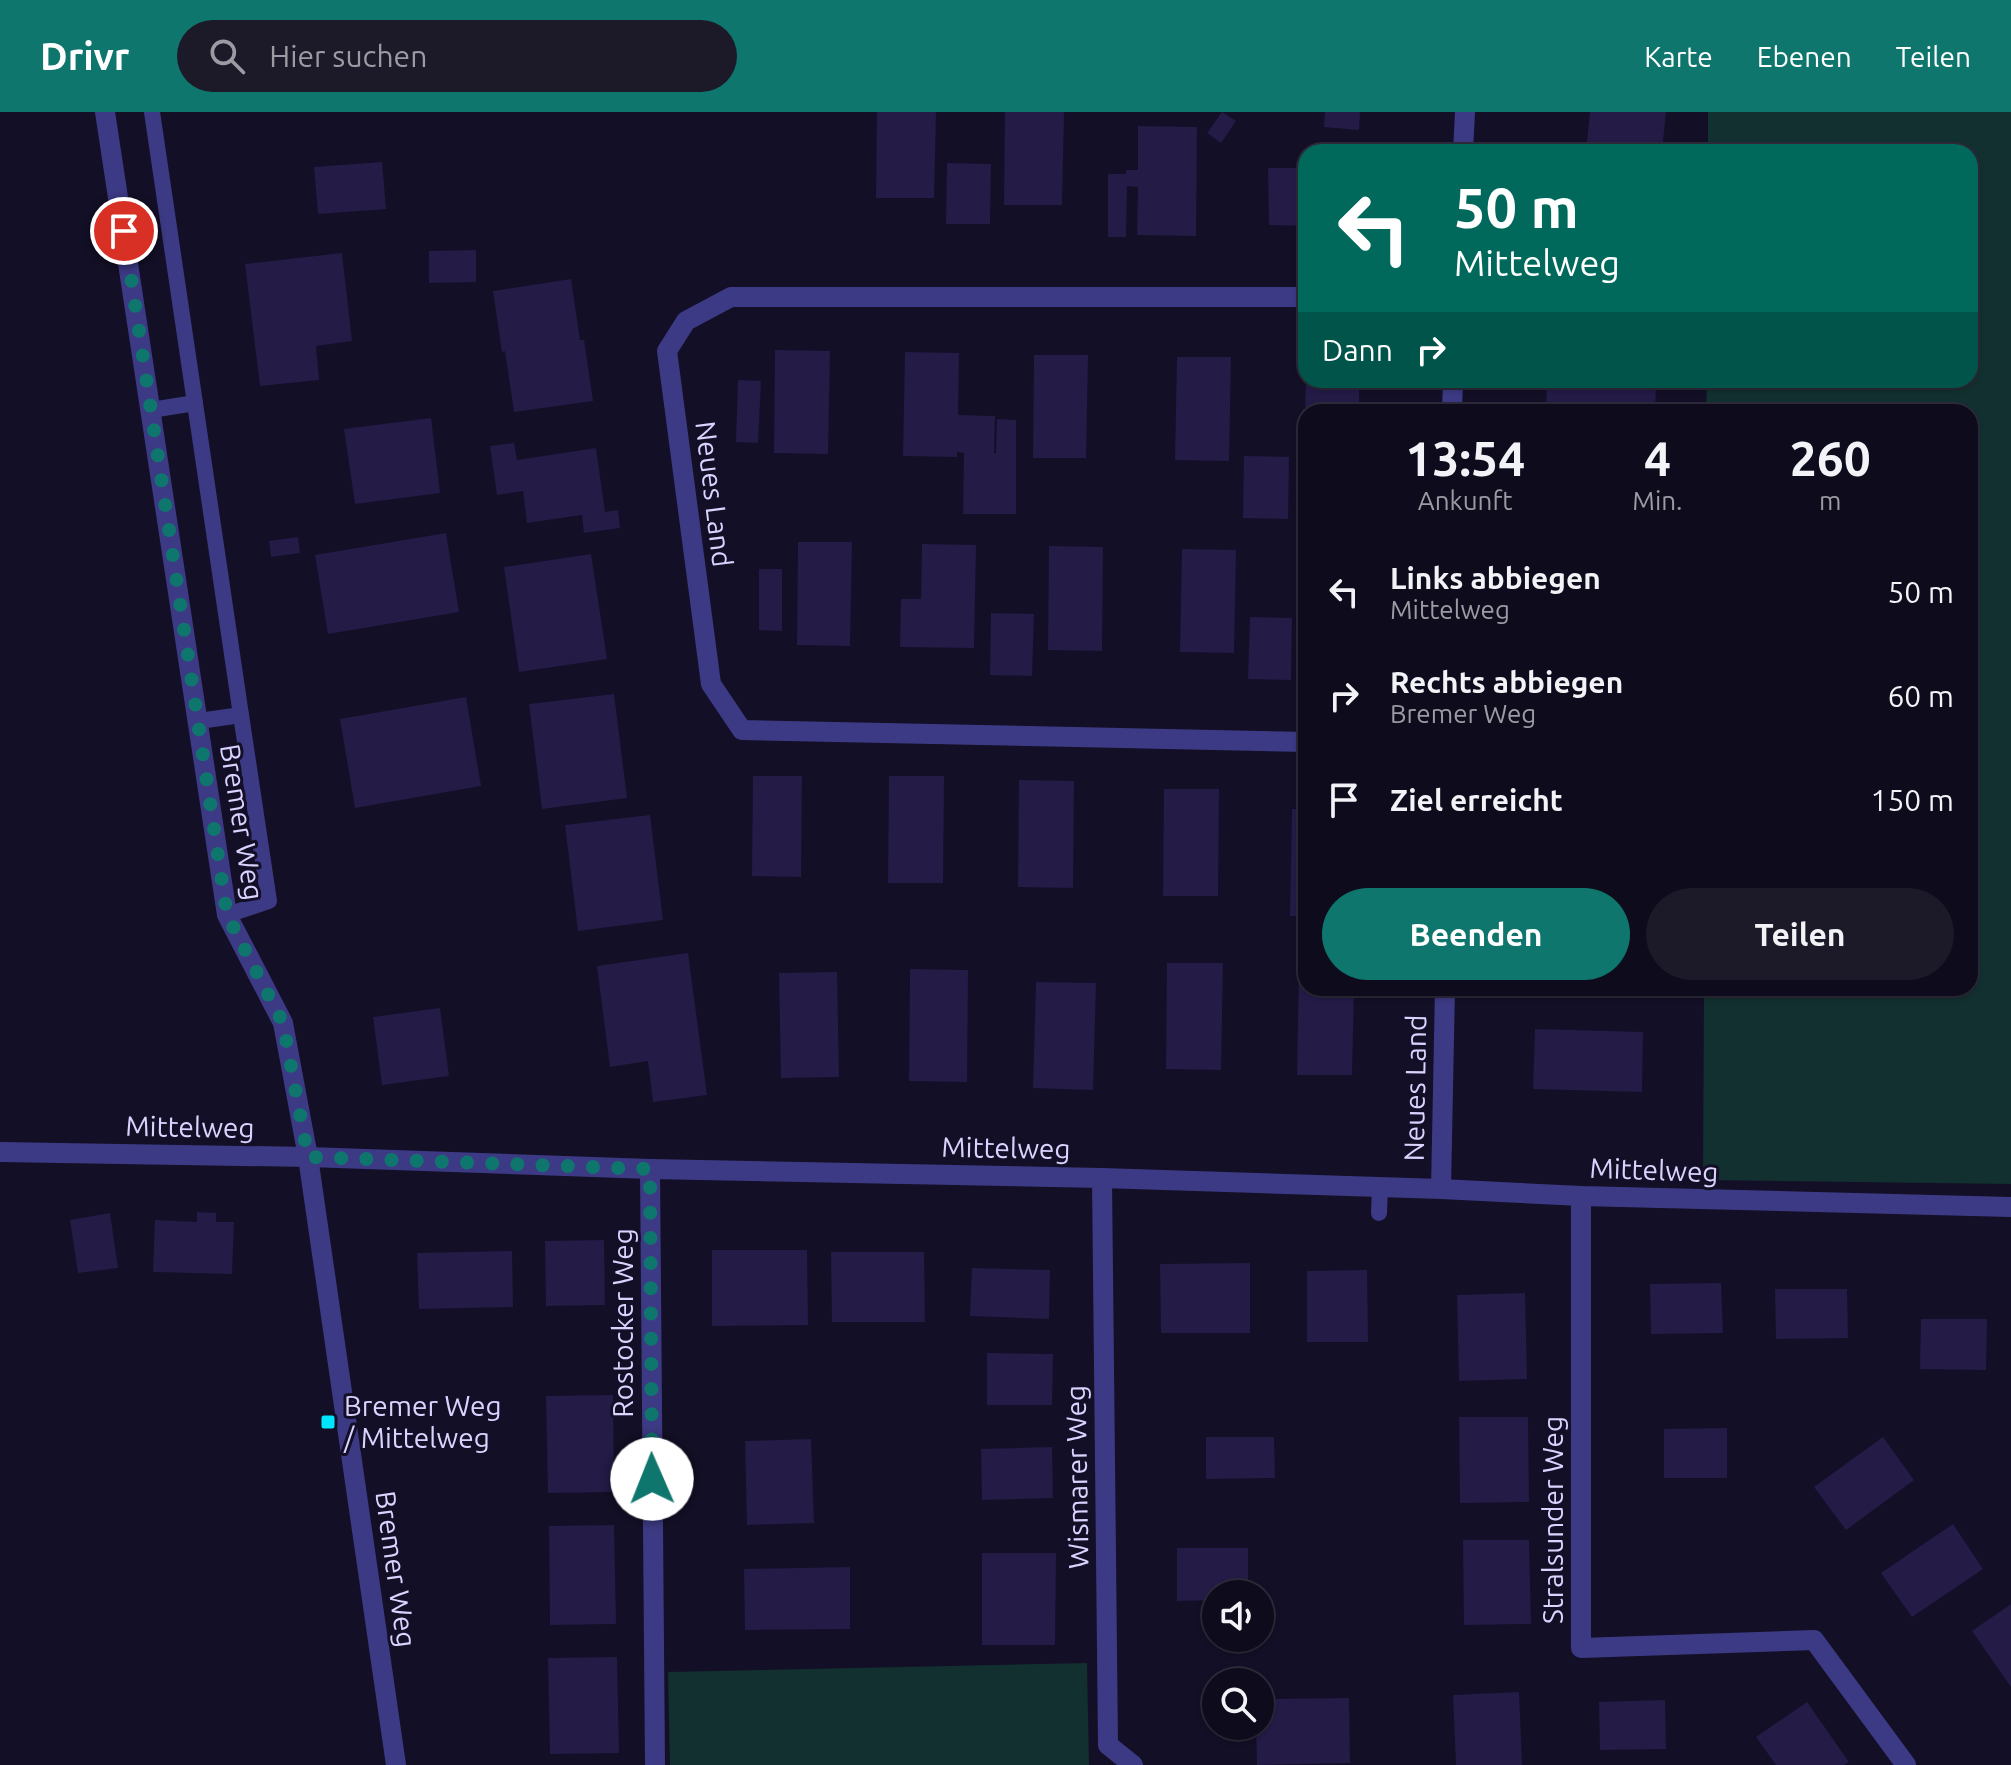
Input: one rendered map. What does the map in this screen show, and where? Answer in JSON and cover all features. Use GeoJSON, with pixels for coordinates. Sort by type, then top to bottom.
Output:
{"type":"FeatureCollection","features":[{"type":"Feature","properties":{"kind":"street","name":"Bremer Weg"},"geometry":{"type":"LineString","coordinates":[[105,112],[227,915],[283,1023],[308,1157],[396,1765]]}},
{"type":"Feature","properties":{"kind":"street"},"geometry":{"type":"LineString","coordinates":[[1463,144],[1465,112]]}},
{"type":"Feature","properties":{"kind":"street","name":"Neues Land"},"geometry":{"type":"LineString","coordinates":[[1298,297],[731,297],[686,321],[667,351],[711,684],[742,730],[1298,742]]}},
{"type":"Feature","properties":{"kind":"street","name":"Neues Land"},"geometry":{"type":"LineString","coordinates":[[1441,1189],[1445,996]]}},
{"type":"Feature","properties":{"kind":"street","name":"Mittelweg"},"geometry":{"type":"LineString","coordinates":[[0,1152],[1102,1178],[1581,1196],[2011,1207]]}},
{"type":"Feature","properties":{"kind":"street","name":"Rostocker Weg"},"geometry":{"type":"LineString","coordinates":[[650,1169],[655,1765]]}},
{"type":"Feature","properties":{"kind":"street","name":"Wismarer Weg"},"geometry":{"type":"LineString","coordinates":[[1102,1178],[1108,1745],[1133,1765]]}},
{"type":"Feature","properties":{"kind":"street","name":"Stralsunder Weg"},"geometry":{"type":"LineString","coordinates":[[1581,1196],[1581,1648],[1814,1640],[1906,1765]]}},
{"type":"Feature","properties":{"kind":"lane"},"geometry":{"type":"LineString","coordinates":[[152,112],[269,901],[227,915]]}},
{"type":"Feature","properties":{"kind":"lane"},"geometry":{"type":"LineString","coordinates":[[151,410],[195,403]]}},
{"type":"Feature","properties":{"kind":"lane"},"geometry":{"type":"LineString","coordinates":[[199,721],[241,715]]}},
{"type":"Feature","properties":{"kind":"lane"},"geometry":{"type":"LineString","coordinates":[[1379,1213],[1380,1187]]}},
{"type":"Feature","properties":{"kind":"green space"},"geometry":{"type":"Polygon","coordinates":[[[1708,112],[2011,112],[2011,1184],[1703,1180],[1704,996],[1978,996],[1978,404],[1706,404],[1707,388],[1978,388],[1978,144],[1708,144],[1708,112]]]}},
{"type":"Feature","properties":{"kind":"green space"},"geometry":{"type":"Polygon","coordinates":[[[1087,1663],[1089,1765],[670,1765],[668,1672],[1087,1663]]]}},
{"type":"Feature","properties":{"kind":"building"},"geometry":{"type":"Polygon","coordinates":[[[877,112],[936,112],[934,198],[876,198],[877,112]]]}},
{"type":"Feature","properties":{"kind":"building"},"geometry":{"type":"Polygon","coordinates":[[[1005,112],[1064,112],[1062,205],[1004,205],[1005,112]]]}},
{"type":"Feature","properties":{"kind":"building"},"geometry":{"type":"Polygon","coordinates":[[[1222,112],[1236,121],[1221,143],[1207,133],[1222,112]]]}},
{"type":"Feature","properties":{"kind":"building"},"geometry":{"type":"Polygon","coordinates":[[[1325,112],[1360,112],[1359,130],[1324,127],[1325,112]]]}},
{"type":"Feature","properties":{"kind":"building"},"geometry":{"type":"Polygon","coordinates":[[[1590,112],[1666,112],[1663,144],[1587,144],[1590,112]]]}},
{"type":"Feature","properties":{"kind":"building"},"geometry":{"type":"Polygon","coordinates":[[[1138,126],[1197,127],[1196,236],[1137,235],[1138,187],[1127,186],[1126,237],[1108,237],[1108,174],[1138,170],[1138,126]]]}},
{"type":"Feature","properties":{"kind":"building"},"geometry":{"type":"Polygon","coordinates":[[[382,162],[386,209],[318,214],[314,167],[382,162]]]}},
{"type":"Feature","properties":{"kind":"building"},"geometry":{"type":"Polygon","coordinates":[[[947,163],[991,164],[990,224],[946,224],[947,163]]]}},
{"type":"Feature","properties":{"kind":"building"},"geometry":{"type":"Polygon","coordinates":[[[1268,168],[1298,168],[1298,226],[1269,225],[1268,168]]]}},
{"type":"Feature","properties":{"kind":"building"},"geometry":{"type":"Polygon","coordinates":[[[476,250],[476,282],[429,283],[429,251],[476,250]]]}},
{"type":"Feature","properties":{"kind":"building"},"geometry":{"type":"Polygon","coordinates":[[[342,253],[352,341],[316,346],[319,380],[260,386],[245,264],[342,253]]]}},
{"type":"Feature","properties":{"kind":"building"},"geometry":{"type":"Polygon","coordinates":[[[571,279],[593,401],[514,412],[493,291],[571,279]]]}},
{"type":"Feature","properties":{"kind":"building"},"geometry":{"type":"Polygon","coordinates":[[[775,350],[830,351],[828,454],[774,453],[775,350]]]}},
{"type":"Feature","properties":{"kind":"building"},"geometry":{"type":"Polygon","coordinates":[[[905,352],[959,353],[958,415],[995,416],[994,453],[997,419],[1016,420],[1016,514],[963,514],[964,453],[957,452],[957,457],[903,456],[905,352]]]}},
{"type":"Feature","properties":{"kind":"building"},"geometry":{"type":"Polygon","coordinates":[[[1034,355],[1088,355],[1086,458],[1033,458],[1034,355]]]}},
{"type":"Feature","properties":{"kind":"building"},"geometry":{"type":"Polygon","coordinates":[[[1177,357],[1231,357],[1229,461],[1175,460],[1177,357]]]}},
{"type":"Feature","properties":{"kind":"building"},"geometry":{"type":"Polygon","coordinates":[[[738,380],[761,381],[758,443],[736,442],[738,380]]]}},
{"type":"Feature","properties":{"kind":"building"},"geometry":{"type":"Polygon","coordinates":[[[1306,388],[1359,388],[1359,404],[1305,404],[1306,388]]]}},
{"type":"Feature","properties":{"kind":"building"},"geometry":{"type":"Polygon","coordinates":[[[1547,388],[1656,388],[1655,404],[1546,404],[1547,388]]]}},
{"type":"Feature","properties":{"kind":"building"},"geometry":{"type":"Polygon","coordinates":[[[431,418],[440,493],[355,504],[344,429],[431,418]]]}},
{"type":"Feature","properties":{"kind":"building"},"geometry":{"type":"Polygon","coordinates":[[[514,443],[517,460],[596,448],[605,512],[618,510],[620,528],[584,533],[582,515],[527,523],[523,491],[497,495],[490,446],[514,443]]]}},
{"type":"Feature","properties":{"kind":"building"},"geometry":{"type":"Polygon","coordinates":[[[1244,456],[1289,457],[1288,519],[1243,518],[1244,456]]]}},
{"type":"Feature","properties":{"kind":"building"},"geometry":{"type":"Polygon","coordinates":[[[446,533],[459,612],[328,634],[315,555],[446,533]]]}},
{"type":"Feature","properties":{"kind":"building"},"geometry":{"type":"Polygon","coordinates":[[[298,537],[300,553],[271,557],[269,541],[298,537]]]}},
{"type":"Feature","properties":{"kind":"building"},"geometry":{"type":"Polygon","coordinates":[[[798,542],[852,542],[850,646],[797,645],[798,542]]]}},
{"type":"Feature","properties":{"kind":"building"},"geometry":{"type":"Polygon","coordinates":[[[922,544],[976,545],[974,648],[900,647],[901,599],[921,599],[922,544]]]}},
{"type":"Feature","properties":{"kind":"building"},"geometry":{"type":"Polygon","coordinates":[[[1049,546],[1103,547],[1102,651],[1048,650],[1049,546]]]}},
{"type":"Feature","properties":{"kind":"building"},"geometry":{"type":"Polygon","coordinates":[[[1182,549],[1236,550],[1234,653],[1180,652],[1182,549]]]}},
{"type":"Feature","properties":{"kind":"building"},"geometry":{"type":"Polygon","coordinates":[[[591,554],[607,659],[519,672],[504,567],[591,554]]]}},
{"type":"Feature","properties":{"kind":"building"},"geometry":{"type":"Polygon","coordinates":[[[759,569],[782,569],[782,631],[759,630],[759,569]]]}},
{"type":"Feature","properties":{"kind":"building"},"geometry":{"type":"Polygon","coordinates":[[[991,613],[1034,614],[1032,676],[990,675],[991,613]]]}},
{"type":"Feature","properties":{"kind":"building"},"geometry":{"type":"Polygon","coordinates":[[[1250,617],[1292,618],[1291,680],[1248,679],[1250,617]]]}},
{"type":"Feature","properties":{"kind":"building"},"geometry":{"type":"Polygon","coordinates":[[[614,694],[627,798],[542,809],[529,704],[614,694]]]}},
{"type":"Feature","properties":{"kind":"building"},"geometry":{"type":"Polygon","coordinates":[[[466,697],[481,786],[355,808],[340,719],[466,697]]]}},
{"type":"Feature","properties":{"kind":"building"},"geometry":{"type":"Polygon","coordinates":[[[753,776],[802,776],[801,877],[752,876],[753,776]]]}},
{"type":"Feature","properties":{"kind":"building"},"geometry":{"type":"Polygon","coordinates":[[[889,776],[944,776],[943,883],[888,883],[889,776]]]}},
{"type":"Feature","properties":{"kind":"building"},"geometry":{"type":"Polygon","coordinates":[[[1019,780],[1074,781],[1073,888],[1018,887],[1019,780]]]}},
{"type":"Feature","properties":{"kind":"building"},"geometry":{"type":"Polygon","coordinates":[[[1164,789],[1219,789],[1218,896],[1163,896],[1164,789]]]}},
{"type":"Feature","properties":{"kind":"building"},"geometry":{"type":"Polygon","coordinates":[[[1292,809],[1298,809],[1298,916],[1290,916],[1292,809]]]}},
{"type":"Feature","properties":{"kind":"building"},"geometry":{"type":"Polygon","coordinates":[[[650,815],[663,920],[578,931],[565,825],[650,815]]]}},
{"type":"Feature","properties":{"kind":"building"},"geometry":{"type":"Polygon","coordinates":[[[688,953],[707,1095],[653,1102],[648,1061],[610,1067],[597,966],[688,953]]]}},
{"type":"Feature","properties":{"kind":"building"},"geometry":{"type":"Polygon","coordinates":[[[1167,963],[1223,963],[1221,1070],[1166,1069],[1167,963]]]}},
{"type":"Feature","properties":{"kind":"building"},"geometry":{"type":"Polygon","coordinates":[[[910,969],[968,970],[967,1082],[909,1081],[910,969]]]}},
{"type":"Feature","properties":{"kind":"building"},"geometry":{"type":"Polygon","coordinates":[[[837,972],[839,1077],[781,1078],[779,973],[837,972]]]}},
{"type":"Feature","properties":{"kind":"building"},"geometry":{"type":"Polygon","coordinates":[[[1036,982],[1096,983],[1093,1090],[1033,1088],[1036,982]]]}},
{"type":"Feature","properties":{"kind":"building"},"geometry":{"type":"Polygon","coordinates":[[[1298,996],[1354,996],[1352,1075],[1297,1075],[1298,996]]]}},
{"type":"Feature","properties":{"kind":"building"},"geometry":{"type":"Polygon","coordinates":[[[440,1008],[449,1076],[382,1085],[373,1017],[440,1008]]]}},
{"type":"Feature","properties":{"kind":"building"},"geometry":{"type":"Polygon","coordinates":[[[1535,1029],[1643,1032],[1642,1092],[1533,1089],[1535,1029]]]}},
{"type":"Feature","properties":{"kind":"building"},"geometry":{"type":"Polygon","coordinates":[[[197,1212],[216,1213],[216,1222],[234,1222],[232,1274],[153,1272],[155,1220],[197,1222],[197,1212]]]}},
{"type":"Feature","properties":{"kind":"building"},"geometry":{"type":"Polygon","coordinates":[[[110,1213],[118,1268],[78,1273],[70,1220],[110,1213]]]}},
{"type":"Feature","properties":{"kind":"building"},"geometry":{"type":"Polygon","coordinates":[[[604,1240],[605,1305],[546,1306],[545,1241],[604,1240]]]}},
{"type":"Feature","properties":{"kind":"building"},"geometry":{"type":"Polygon","coordinates":[[[712,1250],[807,1250],[808,1325],[712,1326],[712,1250]]]}},
{"type":"Feature","properties":{"kind":"building"},"geometry":{"type":"Polygon","coordinates":[[[512,1251],[513,1307],[419,1309],[417,1253],[512,1251]]]}},
{"type":"Feature","properties":{"kind":"building"},"geometry":{"type":"Polygon","coordinates":[[[831,1252],[924,1252],[925,1322],[832,1322],[831,1252]]]}},
{"type":"Feature","properties":{"kind":"building"},"geometry":{"type":"Polygon","coordinates":[[[1250,1263],[1250,1333],[1161,1333],[1160,1264],[1250,1263]]]}},
{"type":"Feature","properties":{"kind":"building"},"geometry":{"type":"Polygon","coordinates":[[[972,1268],[1050,1270],[1049,1319],[970,1316],[972,1268]]]}},
{"type":"Feature","properties":{"kind":"building"},"geometry":{"type":"Polygon","coordinates":[[[1367,1270],[1368,1342],[1307,1342],[1307,1271],[1367,1270]]]}},
{"type":"Feature","properties":{"kind":"building"},"geometry":{"type":"Polygon","coordinates":[[[1721,1283],[1723,1333],[1651,1334],[1650,1284],[1721,1283]]]}},
{"type":"Feature","properties":{"kind":"building"},"geometry":{"type":"Polygon","coordinates":[[[1775,1289],[1847,1289],[1848,1338],[1776,1339],[1775,1289]]]}},
{"type":"Feature","properties":{"kind":"building"},"geometry":{"type":"Polygon","coordinates":[[[1525,1293],[1527,1379],[1459,1381],[1457,1295],[1525,1293]]]}},
{"type":"Feature","properties":{"kind":"building"},"geometry":{"type":"Polygon","coordinates":[[[1921,1319],[1987,1319],[1986,1370],[1920,1369],[1921,1319]]]}},
{"type":"Feature","properties":{"kind":"building"},"geometry":{"type":"Polygon","coordinates":[[[987,1353],[1053,1354],[1052,1405],[987,1405],[987,1353]]]}},
{"type":"Feature","properties":{"kind":"building"},"geometry":{"type":"Polygon","coordinates":[[[613,1395],[614,1492],[548,1493],[546,1396],[613,1395]]]}},
{"type":"Feature","properties":{"kind":"building"},"geometry":{"type":"Polygon","coordinates":[[[1459,1417],[1528,1417],[1529,1502],[1460,1503],[1459,1417]]]}},
{"type":"Feature","properties":{"kind":"building"},"geometry":{"type":"Polygon","coordinates":[[[1727,1428],[1727,1478],[1664,1478],[1664,1429],[1727,1428]]]}},
{"type":"Feature","properties":{"kind":"building"},"geometry":{"type":"Polygon","coordinates":[[[1206,1437],[1274,1437],[1275,1478],[1206,1479],[1206,1437]]]}},
{"type":"Feature","properties":{"kind":"building"},"geometry":{"type":"Polygon","coordinates":[[[1883,1437],[1914,1480],[1846,1530],[1814,1487],[1883,1437]]]}},
{"type":"Feature","properties":{"kind":"building"},"geometry":{"type":"Polygon","coordinates":[[[811,1439],[814,1523],[747,1525],[745,1441],[811,1439]]]}},
{"type":"Feature","properties":{"kind":"building"},"geometry":{"type":"Polygon","coordinates":[[[1052,1447],[1053,1498],[982,1500],[981,1449],[1052,1447]]]}},
{"type":"Feature","properties":{"kind":"building"},"geometry":{"type":"Polygon","coordinates":[[[1953,1524],[1983,1569],[1912,1617],[1881,1573],[1953,1524]]]}},
{"type":"Feature","properties":{"kind":"building"},"geometry":{"type":"Polygon","coordinates":[[[614,1525],[616,1624],[550,1625],[549,1526],[614,1525]]]}},
{"type":"Feature","properties":{"kind":"building"},"geometry":{"type":"Polygon","coordinates":[[[1463,1540],[1529,1540],[1531,1624],[1464,1625],[1463,1540]]]}},
{"type":"Feature","properties":{"kind":"building"},"geometry":{"type":"Polygon","coordinates":[[[1177,1548],[1248,1548],[1248,1580],[1202,1580],[1202,1600],[1177,1601],[1177,1548]]]}},
{"type":"Feature","properties":{"kind":"building"},"geometry":{"type":"Polygon","coordinates":[[[982,1553],[1056,1553],[1055,1645],[982,1645],[982,1553]]]}},
{"type":"Feature","properties":{"kind":"building"},"geometry":{"type":"Polygon","coordinates":[[[850,1567],[850,1629],[745,1630],[744,1569],[850,1567]]]}},
{"type":"Feature","properties":{"kind":"building"},"geometry":{"type":"Polygon","coordinates":[[[2011,1604],[2011,1687],[1972,1631],[2011,1604]]]}},
{"type":"Feature","properties":{"kind":"building"},"geometry":{"type":"Polygon","coordinates":[[[617,1657],[619,1753],[550,1754],[548,1658],[617,1657]]]}},
{"type":"Feature","properties":{"kind":"building"},"geometry":{"type":"Polygon","coordinates":[[[1519,1692],[1522,1765],[1456,1765],[1453,1695],[1519,1692]]]}},
{"type":"Feature","properties":{"kind":"building"},"geometry":{"type":"Polygon","coordinates":[[[1349,1698],[1350,1763],[1257,1765],[1256,1740],[1274,1740],[1274,1699],[1349,1698]]]}},
{"type":"Feature","properties":{"kind":"building"},"geometry":{"type":"Polygon","coordinates":[[[1665,1700],[1666,1749],[1600,1750],[1599,1702],[1665,1700]]]}},
{"type":"Feature","properties":{"kind":"building"},"geometry":{"type":"Polygon","coordinates":[[[1807,1702],[1849,1762],[1844,1765],[1776,1765],[1756,1737],[1807,1702]]]}},
{"type":"Feature","properties":{"kind":"place","name":"Bremer Weg / Mittelweg"},"geometry":{"type":"Point","coordinates":[328,1422]}},
{"type":"Feature","properties":{"kind":"route"},"geometry":{"type":"LineString","coordinates":[[124,231],[227,915],[283,1023],[308,1157],[650,1169],[652,1479]]}}]}
